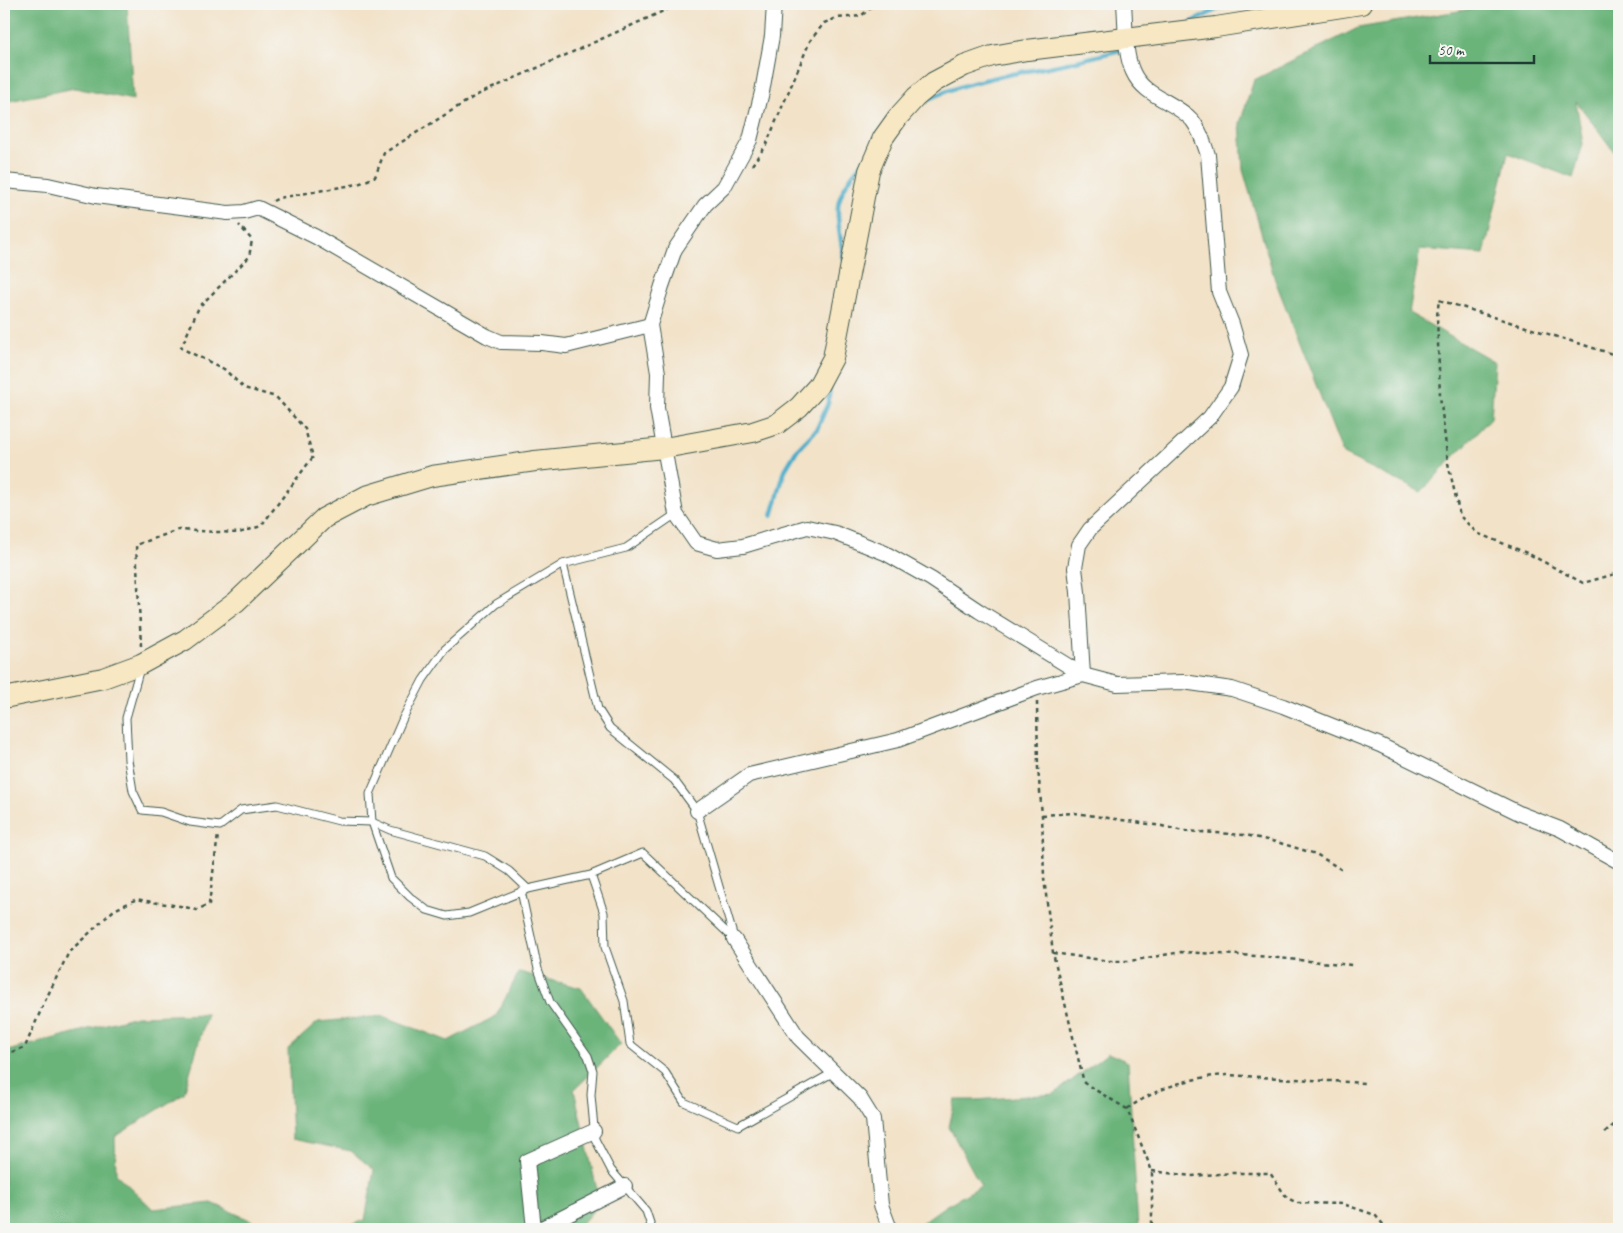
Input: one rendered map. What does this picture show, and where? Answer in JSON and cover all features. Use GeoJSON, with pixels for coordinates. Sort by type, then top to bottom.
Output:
{"type":"FeatureCollection","features":[{"type":"Feature","properties":{"kind":"street"},"geometry":{"type":"LineString","coordinates":[[774,4],[772,36],[762,92],[750,140],[724,187],[705,205],[675,249],[650,325],[658,373],[658,408],[676,514],[696,543],[717,549],[743,546],[807,527],[835,534],[885,553],[1083,675],[1117,684],[1183,682],[1232,689],[1283,706],[1380,745],[1521,814],[1560,830],[1619,862]]}},
{"type":"Feature","properties":{"kind":"street"},"geometry":{"type":"LineString","coordinates":[[1083,675],[1075,568],[1079,545],[1090,529],[1210,417],[1231,387],[1241,354],[1232,324],[1219,292],[1208,155],[1202,137],[1193,121],[1183,112],[1144,88],[1133,72],[1125,38],[1124,4]]}},
{"type":"Feature","properties":{"kind":"street"},"geometry":{"type":"LineString","coordinates":[[4,698],[103,678],[141,664],[185,640],[236,602],[324,518],[366,496],[432,476],[535,461],[664,448],[753,432],[777,424],[799,407],[818,386],[833,358],[869,171],[883,138],[916,97],[934,82],[964,66],[992,56],[1027,50],[1216,27],[1361,4]]}},
{"type":"Feature","properties":{"kind":"street"},"geometry":{"type":"LineString","coordinates":[[4,181],[48,185],[96,196],[228,213],[244,212],[258,208],[316,237],[500,342],[542,343],[566,346],[650,325]]}},
{"type":"Feature","properties":{"kind":"street"},"geometry":{"type":"LineString","coordinates":[[697,811],[749,775],[898,740],[1037,688],[1083,675]]}},
{"type":"Feature","properties":{"kind":"street"},"geometry":{"type":"LineString","coordinates":[[734,939],[798,1037],[860,1098],[873,1119],[882,1206],[888,1229]]}},
{"type":"Feature","properties":{"kind":"street"},"geometry":{"type":"LineString","coordinates":[[534,1229],[526,1161],[594,1131]]}},
{"type":"Feature","properties":{"kind":"street"},"geometry":{"type":"LineString","coordinates":[[540,1229],[625,1186]]}},
{"type":"Feature","properties":{"kind":"lane"},"geometry":{"type":"LineString","coordinates":[[676,514],[626,548],[562,564],[496,604],[445,649],[423,680],[384,760],[370,794],[372,822],[390,878],[410,898],[427,910],[447,916],[469,913],[524,890],[591,875],[643,854],[734,939]]}},
{"type":"Feature","properties":{"kind":"lane"},"geometry":{"type":"LineString","coordinates":[[562,564],[598,709],[610,728],[674,780],[697,811],[734,939]]}},
{"type":"Feature","properties":{"kind":"lane"},"geometry":{"type":"LineString","coordinates":[[141,664],[126,718],[128,760],[133,791],[142,810],[161,812],[190,822],[220,826],[241,810],[277,805],[339,821],[372,822],[390,830],[485,856],[509,871],[524,890],[538,969],[550,1002],[591,1063],[593,1071],[591,1096],[595,1138],[611,1170],[646,1211],[652,1229]]}},
{"type":"Feature","properties":{"kind":"lane"},"geometry":{"type":"LineString","coordinates":[[591,875],[604,913],[605,947],[624,1001],[630,1044],[665,1072],[684,1102],[738,1126],[834,1072]]}},
{"type":"Feature","properties":{"kind":"path"},"geometry":{"type":"LineString","coordinates":[[258,208],[279,198],[358,184],[375,176],[384,153],[475,96],[680,4]]}},
{"type":"Feature","properties":{"kind":"path"},"geometry":{"type":"LineString","coordinates":[[747,169],[755,163],[766,145],[810,41],[824,23],[837,18],[861,16],[875,4]]}},
{"type":"Feature","properties":{"kind":"path"},"geometry":{"type":"LineString","coordinates":[[141,664],[136,545],[178,530],[238,533],[261,526],[313,457],[305,429],[276,398],[244,388],[224,368],[181,348],[199,307],[249,257],[252,240],[228,213]]}},
{"type":"Feature","properties":{"kind":"path"},"geometry":{"type":"LineString","coordinates":[[1619,356],[1439,300],[1437,316],[1440,396],[1448,463],[1460,516],[1477,532],[1529,554],[1582,583],[1619,573]]}},
{"type":"Feature","properties":{"kind":"path"},"geometry":{"type":"LineString","coordinates":[[1037,688],[1038,768],[1044,878],[1053,953],[1084,1083],[1127,1109],[1152,1171],[1152,1229]]}},
{"type":"Feature","properties":{"kind":"path"},"geometry":{"type":"LineString","coordinates":[[1042,815],[1075,813],[1183,831],[1246,835],[1316,854],[1342,870]]}},
{"type":"Feature","properties":{"kind":"path"},"geometry":{"type":"LineString","coordinates":[[4,1055],[25,1047],[69,952],[114,910],[137,899],[156,904],[178,904],[197,910],[209,904],[220,826]]}},
{"type":"Feature","properties":{"kind":"path"},"geometry":{"type":"LineString","coordinates":[[1053,953],[1109,961],[1130,961],[1181,952],[1257,956],[1352,965]]}},
{"type":"Feature","properties":{"kind":"path"},"geometry":{"type":"LineString","coordinates":[[1127,1109],[1147,1095],[1206,1076],[1227,1075],[1364,1083]]}},
{"type":"Feature","properties":{"kind":"path"},"geometry":{"type":"LineString","coordinates":[[1605,1133],[1619,1120]]}},
{"type":"Feature","properties":{"kind":"path"},"geometry":{"type":"LineString","coordinates":[[1152,1171],[1192,1176],[1270,1173],[1287,1198],[1298,1203],[1343,1204],[1375,1215],[1387,1229]]}},
{"type":"Feature","properties":{"kind":"green space"},"geometry":{"type":"Polygon","coordinates":[[[4,4],[127,4],[133,100],[75,88],[4,102],[4,4]]]}},
{"type":"Feature","properties":{"kind":"green space"},"geometry":{"type":"Polygon","coordinates":[[[1500,4],[1619,4],[1619,158],[1576,101],[1583,144],[1573,178],[1508,153],[1484,254],[1420,249],[1409,313],[1495,362],[1491,418],[1421,492],[1343,454],[1275,280],[1243,170],[1240,123],[1254,80],[1358,28],[1500,4]]]}},
{"type":"Feature","properties":{"kind":"green space"},"geometry":{"type":"Polygon","coordinates":[[[519,972],[581,988],[621,1044],[574,1090],[600,1203],[577,1229],[341,1229],[365,1220],[374,1170],[351,1151],[292,1139],[288,1049],[318,1022],[383,1016],[448,1041],[496,1016],[519,972]]]}},
{"type":"Feature","properties":{"kind":"green space"},"geometry":{"type":"Polygon","coordinates":[[[207,1014],[184,1093],[115,1137],[116,1174],[153,1209],[212,1203],[270,1229],[4,1229],[4,1052],[136,1016],[207,1014]]]}},
{"type":"Feature","properties":{"kind":"green space"},"geometry":{"type":"Polygon","coordinates":[[[1108,1053],[1128,1062],[1138,1229],[913,1229],[945,1206],[981,1186],[949,1127],[955,1100],[1054,1094],[1108,1053]]]}},
{"type":"Feature","properties":{"kind":"waterway"},"geometry":{"type":"LineString","coordinates":[[1192,22],[1228,4]]}},
{"type":"Feature","properties":{"kind":"waterway"},"geometry":{"type":"LineString","coordinates":[[925,101],[939,94],[982,80],[1063,64],[1125,49]]}},
{"type":"Feature","properties":{"kind":"waterway"},"geometry":{"type":"LineString","coordinates":[[844,259],[838,221],[839,201],[847,183],[866,158]]}},
{"type":"Feature","properties":{"kind":"waterway"},"geometry":{"type":"LineString","coordinates":[[772,516],[785,470],[797,450],[817,429],[828,403],[831,380]]}}]}
